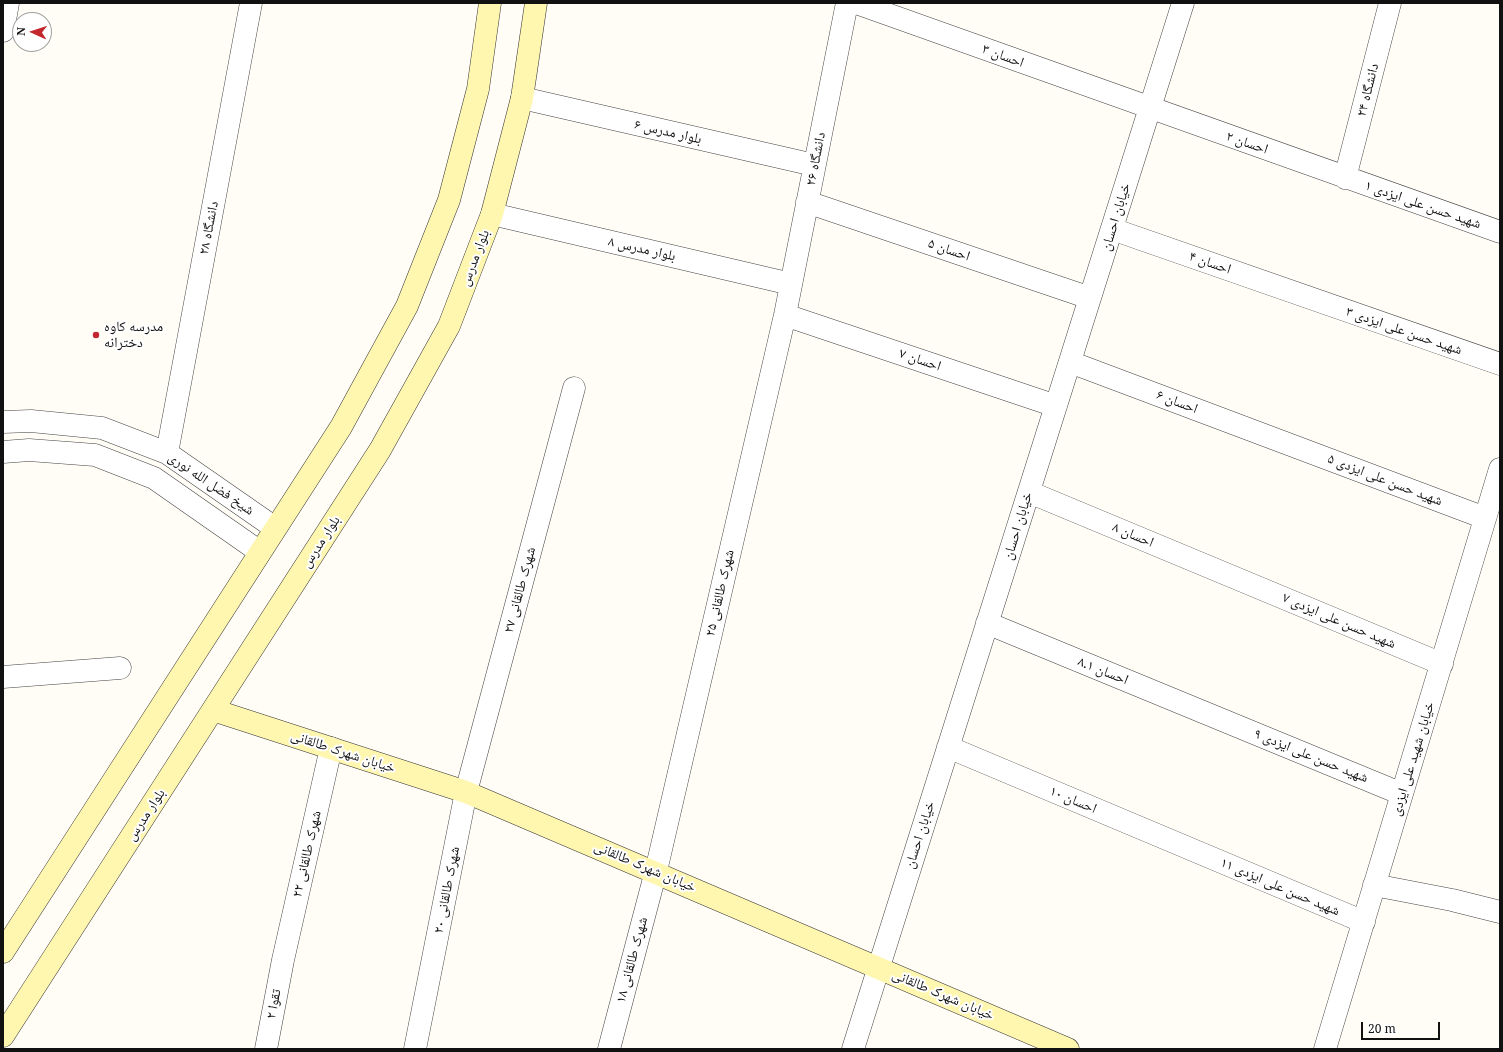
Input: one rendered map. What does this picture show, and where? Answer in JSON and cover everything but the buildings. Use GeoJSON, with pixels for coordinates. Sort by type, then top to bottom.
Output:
{"type":"FeatureCollection","features":[{"type":"Feature","properties":{"kind":"main road"},"geometry":{"type":"LineString","coordinates":[[3,952],[341,427],[407,306],[449,200],[478,89],[490,3]]}},
{"type":"Feature","properties":{"kind":"main road","name":"بلوار مدرس"},"geometry":{"type":"LineString","coordinates":[[3,1036],[380,450],[449,326],[492,214],[522,98],[536,3]]}},
{"type":"Feature","properties":{"kind":"main road","name":"خیابان شهرک طالقانی"},"geometry":{"type":"LineString","coordinates":[[213,710],[466,792],[1068,1049]]}},
{"type":"Feature","properties":{"kind":"street"},"geometry":{"type":"LineString","coordinates":[[3,31],[8,3]]}},
{"type":"Feature","properties":{"kind":"street","name":"دانشگاه ۲۸"},"geometry":{"type":"LineString","coordinates":[[167,453],[251,3]]}},
{"type":"Feature","properties":{"kind":"street","name":"دانشگاه ۲۶"},"geometry":{"type":"LineString","coordinates":[[785,315],[847,3]]}},
{"type":"Feature","properties":{"kind":"street","name":"احسان ۳"},"geometry":{"type":"LineString","coordinates":[[856,3],[1150,109]]}},
{"type":"Feature","properties":{"kind":"street","name":"خیابان احسان"},"geometry":{"type":"LineString","coordinates":[[853,1049],[1183,3]]}},
{"type":"Feature","properties":{"kind":"street","name":"دانشگاه ۲۴"},"geometry":{"type":"LineString","coordinates":[[1345,178],[1390,3]]}},
{"type":"Feature","properties":{"kind":"street","name":"بلوار مدرس ۶"},"geometry":{"type":"LineString","coordinates":[[522,98],[814,165]]}},
{"type":"Feature","properties":{"kind":"street","name":"احسان ۲"},"geometry":{"type":"LineString","coordinates":[[1150,109],[1345,178]]}},
{"type":"Feature","properties":{"kind":"street","name":"شهید حسن علی ایزدی ۱"},"geometry":{"type":"LineString","coordinates":[[1345,178],[1500,232]]}},
{"type":"Feature","properties":{"kind":"street","name":"احسان ۵"},"geometry":{"type":"LineString","coordinates":[[807,202],[1090,298]]}},
{"type":"Feature","properties":{"kind":"street","name":"بلوار مدرس ۸"},"geometry":{"type":"LineString","coordinates":[[492,214],[791,284]]}},
{"type":"Feature","properties":{"kind":"street","name":"احسان ۴"},"geometry":{"type":"LineString","coordinates":[[1112,229],[1308,297]]}},
{"type":"Feature","properties":{"kind":"street","name":"شهید حسن علی ایزدی ۳"},"geometry":{"type":"LineString","coordinates":[[1308,297],[1500,364]]}},
{"type":"Feature","properties":{"kind":"street","name":"احسان ۷"},"geometry":{"type":"LineString","coordinates":[[785,315],[1056,406]]}},
{"type":"Feature","properties":{"kind":"street","name":"شهرک طالقانی ۲۵"},"geometry":{"type":"LineString","coordinates":[[656,872],[785,315]]}},
{"type":"Feature","properties":{"kind":"street","name":"احسان ۶"},"geometry":{"type":"LineString","coordinates":[[1070,362],[1284,442]]}},
{"type":"Feature","properties":{"kind":"street","name":"شهرک طالقانی ۲۷"},"geometry":{"type":"LineString","coordinates":[[466,792],[574,388]]}},
{"type":"Feature","properties":{"kind":"street","name":"شیخ فضل الله نوری"},"geometry":{"type":"LineString","coordinates":[[3,422],[31,421],[102,428],[167,453],[275,528]]}},
{"type":"Feature","properties":{"kind":"street","name":"شهید حسن علی ایزدی ۵"},"geometry":{"type":"LineString","coordinates":[[1284,442],[1485,518]]}},
{"type":"Feature","properties":{"kind":"street","name":"شیخ فضل الله نوری"},"geometry":{"type":"LineString","coordinates":[[3,452],[29,450],[95,455],[147,475],[154,478],[260,552]]}},
{"type":"Feature","properties":{"kind":"street","name":"خیابان شهید علی ایزدی"},"geometry":{"type":"LineString","coordinates":[[1325,1049],[1500,469]]}},
{"type":"Feature","properties":{"kind":"street","name":"احسان ۸"},"geometry":{"type":"LineString","coordinates":[[1029,492],[1237,578]]}},
{"type":"Feature","properties":{"kind":"street","name":"شهید حسن علی ایزدی ۷"},"geometry":{"type":"LineString","coordinates":[[1237,578],[1442,664]]}},
{"type":"Feature","properties":{"kind":"street","name":"احسان ۸.۱"},"geometry":{"type":"LineString","coordinates":[[988,623],[1219,719]]}},
{"type":"Feature","properties":{"kind":"street"},"geometry":{"type":"LineString","coordinates":[[3,677],[120,668]]}},
{"type":"Feature","properties":{"kind":"street","name":"شهید حسن علی ایزدی ۹"},"geometry":{"type":"LineString","coordinates":[[1219,719],[1402,794]]}},
{"type":"Feature","properties":{"kind":"street","name":"احسان ۱۰"},"geometry":{"type":"LineString","coordinates":[[948,747],[1197,852]]}},
{"type":"Feature","properties":{"kind":"street","name":"شهرک طالقانی ۲۲"},"geometry":{"type":"LineString","coordinates":[[283,960],[331,748]]}},
{"type":"Feature","properties":{"kind":"street","name":"شهرک طالقانی ۲۰"},"geometry":{"type":"LineString","coordinates":[[415,1049],[466,792]]}},
{"type":"Feature","properties":{"kind":"street","name":"شهید حسن علی ایزدی ۱۱"},"geometry":{"type":"LineString","coordinates":[[1197,852],[1364,922]]}},
{"type":"Feature","properties":{"kind":"street","name":"شهرک طالقانی ۱۸"},"geometry":{"type":"LineString","coordinates":[[609,1049],[656,872]]}},
{"type":"Feature","properties":{"kind":"street"},"geometry":{"type":"LineString","coordinates":[[1374,885],[1452,900],[1500,912]]}},
{"type":"Feature","properties":{"kind":"street","name":"تقوا ۲"},"geometry":{"type":"LineString","coordinates":[[266,1049],[283,960]]}},
{"type":"Feature","properties":{"kind":"place","name":"مدرسه کاوه دخترانه"},"geometry":{"type":"Point","coordinates":[96,335]}}]}
